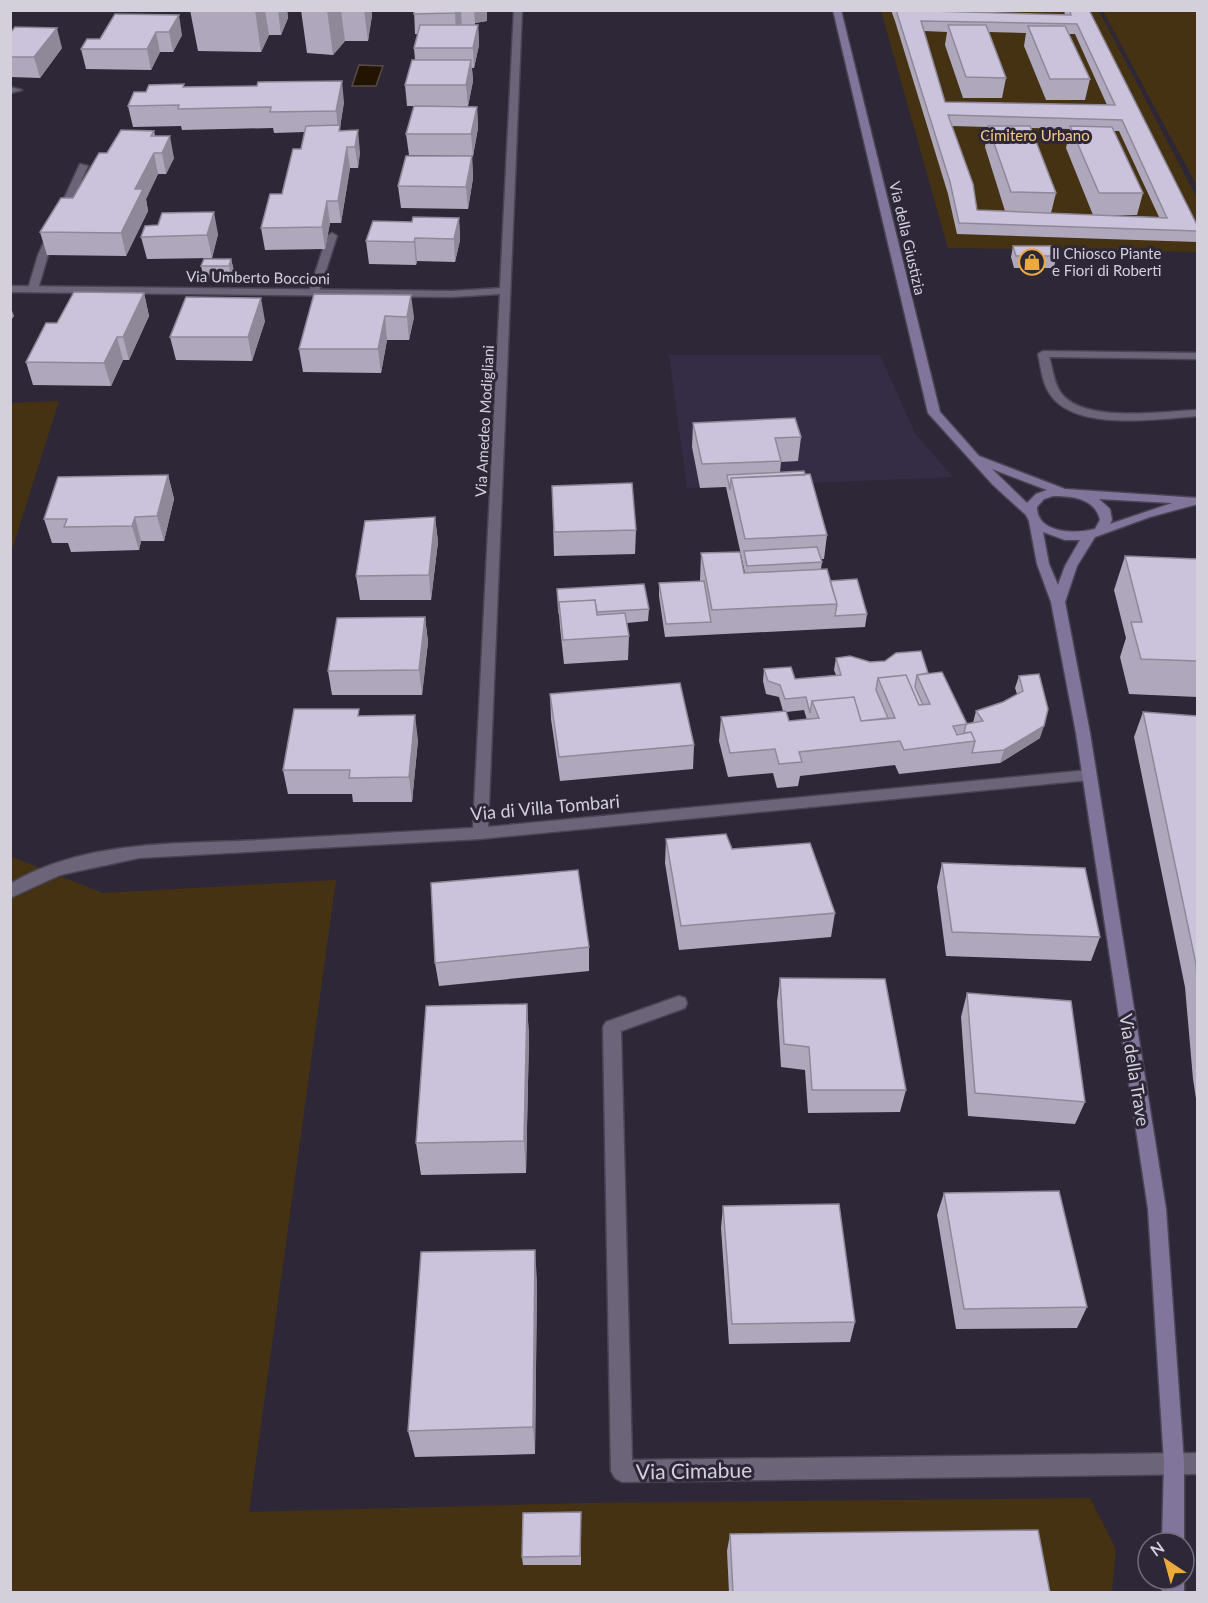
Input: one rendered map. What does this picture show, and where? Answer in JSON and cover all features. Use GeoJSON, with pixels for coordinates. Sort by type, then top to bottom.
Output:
{"type":"FeatureCollection","features":[{"type":"Feature","properties":{"kind":"street","name":"Via Amedeo Modigliani"},"geometry":{"type":"LineString","coordinates":[[480,834],[518,10]]}},
{"type":"Feature","properties":{"kind":"street","name":"Via della Giustizia"},"geometry":{"type":"LineString","coordinates":[[837,10],[934,413],[997,482],[1045,529],[1059,535],[1075,537],[1094,533],[1149,513],[1196,501]]}},
{"type":"Feature","properties":{"kind":"street"},"geometry":{"type":"LineString","coordinates":[[33,289],[44,255],[84,166]]}},
{"type":"Feature","properties":{"kind":"street"},"geometry":{"type":"LineString","coordinates":[[314,292],[332,236]]}},
{"type":"Feature","properties":{"kind":"street","name":"Via Umberto Boccioni"},"geometry":{"type":"LineString","coordinates":[[10,289],[452,294],[505,291]]}},
{"type":"Feature","properties":{"kind":"street"},"geometry":{"type":"LineString","coordinates":[[1197,356],[1043,354],[1055,394],[1067,406],[1089,413],[1117,416],[1197,413]]}},
{"type":"Feature","properties":{"kind":"street","name":"Via della Giustizia"},"geometry":{"type":"LineString","coordinates":[[976,458],[1014,475],[1063,492],[1196,501]]}},
{"type":"Feature","properties":{"kind":"street","name":"Via della Giustizia"},"geometry":{"type":"LineString","coordinates":[[1033,517],[1032,504],[1038,497],[1063,492]]}},
{"type":"Feature","properties":{"kind":"street","name":"Via della Giustizia"},"geometry":{"type":"LineString","coordinates":[[1078,494],[1092,499],[1107,515],[1106,524],[1094,533]]}},
{"type":"Feature","properties":{"kind":"street","name":"Via della Trave"},"geometry":{"type":"LineString","coordinates":[[1033,517],[1043,564],[1058,602],[1089,776],[1157,1209],[1174,1463],[1173,1531]]}},
{"type":"Feature","properties":{"kind":"street","name":"Via della Trave"},"geometry":{"type":"LineString","coordinates":[[1058,602],[1071,566],[1094,533]]}},
{"type":"Feature","properties":{"kind":"street","name":"Via di Villa Tombari"},"geometry":{"type":"LineString","coordinates":[[10,891],[31,878],[87,861],[139,852],[480,834],[1089,776]]}},
{"type":"Feature","properties":{"kind":"street","name":"Via Cimabue"},"geometry":{"type":"LineString","coordinates":[[679,1003],[612,1027],[622,1471],[1174,1463]]}},
{"type":"Feature","properties":{"kind":"street"},"geometry":{"type":"LineString","coordinates":[[1174,1463],[1197,1463]]}},
{"type":"Feature","properties":{"kind":"shaded area"},"geometry":{"type":"Polygon","coordinates":[[[359,65],[383,66],[376,86],[352,86],[359,65]]]}},
{"type":"Feature","properties":{"kind":"shaded area"},"geometry":{"type":"Polygon","coordinates":[[[669,355],[880,355],[915,433],[953,477],[687,488],[669,355]]]}},
{"type":"Feature","properties":{"kind":"green space","name":"Cimitero Urbano"},"geometry":{"type":"Polygon","coordinates":[[[881,11],[1099,11],[1197,198],[1197,252],[948,248],[881,11]]]}},
{"type":"Feature","properties":{"kind":"green space"},"geometry":{"type":"Polygon","coordinates":[[[1103,11],[1197,11],[1197,186],[1103,11]]]}},
{"type":"Feature","properties":{"kind":"green space"},"geometry":{"type":"Polygon","coordinates":[[[59,401],[11,553],[11,403],[59,401]]]}},
{"type":"Feature","properties":{"kind":"green space"},"geometry":{"type":"Polygon","coordinates":[[[10,856],[103,893],[336,880],[249,1512],[581,1503],[1090,1498],[1116,1549],[1112,1592],[11,1592],[10,856]]]}},
{"type":"Feature","properties":{"kind":"building"},"geometry":{"type":"Polygon","coordinates":[[[414,10],[458,10],[455,13],[414,14],[414,10]]]}},
{"type":"Feature","properties":{"kind":"building"},"geometry":{"type":"Polygon","coordinates":[[[896,10],[1071,15],[1070,10],[1089,10],[1197,225],[1197,231],[959,223],[950,182],[896,10]],[[921,21],[945,102],[1115,105],[1077,24],[921,21]],[[948,115],[973,184],[977,210],[1167,218],[1122,120],[948,115]]]}},
{"type":"Feature","properties":{"kind":"building"},"geometry":{"type":"Polygon","coordinates":[[[115,14],[179,15],[169,32],[156,32],[147,49],[81,49],[87,39],[100,39],[115,14]]]}},
{"type":"Feature","properties":{"kind":"building"},"geometry":{"type":"Polygon","coordinates":[[[420,25],[478,25],[473,48],[414,48],[420,25]]]}},
{"type":"Feature","properties":{"kind":"building"},"geometry":{"type":"Polygon","coordinates":[[[948,25],[986,25],[1006,78],[966,77],[948,25]]]}},
{"type":"Feature","properties":{"kind":"building"},"geometry":{"type":"Polygon","coordinates":[[[1028,26],[1065,26],[1090,79],[1050,79],[1028,26]]]}},
{"type":"Feature","properties":{"kind":"building"},"geometry":{"type":"Polygon","coordinates":[[[15,27],[57,28],[34,57],[10,57],[10,31],[15,27]]]}},
{"type":"Feature","properties":{"kind":"building"},"geometry":{"type":"Polygon","coordinates":[[[412,60],[471,60],[466,85],[405,85],[412,60]]]}},
{"type":"Feature","properties":{"kind":"building"},"geometry":{"type":"Polygon","coordinates":[[[342,81],[336,111],[270,112],[271,107],[178,109],[179,105],[128,106],[134,92],[146,92],[149,85],[257,86],[258,82],[342,81]]]}},
{"type":"Feature","properties":{"kind":"building"},"geometry":{"type":"Polygon","coordinates":[[[414,106],[477,107],[471,134],[406,134],[414,106]]]}},
{"type":"Feature","properties":{"kind":"building"},"geometry":{"type":"Polygon","coordinates":[[[340,125],[339,131],[358,130],[355,147],[347,147],[338,201],[327,201],[322,227],[261,228],[270,194],[282,194],[293,149],[301,149],[306,126],[340,125]]]}},
{"type":"Feature","properties":{"kind":"building"},"geometry":{"type":"Polygon","coordinates":[[[988,126],[1030,126],[1056,193],[1011,192],[988,126]]]}},
{"type":"Feature","properties":{"kind":"building"},"geometry":{"type":"Polygon","coordinates":[[[1070,126],[1112,127],[1143,193],[1099,193],[1070,126]]]}},
{"type":"Feature","properties":{"kind":"building"},"geometry":{"type":"Polygon","coordinates":[[[121,130],[154,131],[151,136],[170,136],[162,153],[154,153],[135,189],[143,189],[121,233],[40,232],[61,198],[73,198],[99,153],[107,153],[121,130]]]}},
{"type":"Feature","properties":{"kind":"building"},"geometry":{"type":"Polygon","coordinates":[[[406,156],[472,156],[466,187],[398,186],[406,156]]]}},
{"type":"Feature","properties":{"kind":"building"},"geometry":{"type":"Polygon","coordinates":[[[214,212],[207,235],[141,237],[145,226],[158,225],[162,213],[214,212]]]}},
{"type":"Feature","properties":{"kind":"building"},"geometry":{"type":"Polygon","coordinates":[[[413,217],[459,218],[454,239],[415,238],[414,242],[366,241],[373,221],[412,222],[413,217]]]}},
{"type":"Feature","properties":{"kind":"building"},"geometry":{"type":"Polygon","coordinates":[[[1013,246],[1052,246],[1056,256],[1016,256],[1013,246]]]}},
{"type":"Feature","properties":{"kind":"building"},"geometry":{"type":"Polygon","coordinates":[[[204,259],[231,259],[229,266],[201,266],[204,259]]]}},
{"type":"Feature","properties":{"kind":"building"},"geometry":{"type":"Polygon","coordinates":[[[74,292],[144,293],[123,337],[117,337],[104,363],[26,362],[46,323],[57,323],[74,292]]]}},
{"type":"Feature","properties":{"kind":"building"},"geometry":{"type":"Polygon","coordinates":[[[314,294],[411,295],[407,317],[385,316],[378,349],[299,349],[314,294]]]}},
{"type":"Feature","properties":{"kind":"building"},"geometry":{"type":"Polygon","coordinates":[[[186,297],[261,298],[248,337],[170,337],[186,297]]]}},
{"type":"Feature","properties":{"kind":"building"},"geometry":{"type":"Polygon","coordinates":[[[795,418],[801,437],[775,438],[781,461],[702,464],[693,423],[795,418]]]}},
{"type":"Feature","properties":{"kind":"building"},"geometry":{"type":"Polygon","coordinates":[[[804,471],[805,475],[731,478],[730,490],[727,475],[804,471]]]}},
{"type":"Feature","properties":{"kind":"building"},"geometry":{"type":"Polygon","coordinates":[[[810,474],[827,535],[745,539],[731,478],[810,474]]]}},
{"type":"Feature","properties":{"kind":"building"},"geometry":{"type":"Polygon","coordinates":[[[168,475],[157,516],[135,517],[132,526],[64,527],[67,519],[44,519],[58,477],[168,475]]]}},
{"type":"Feature","properties":{"kind":"building"},"geometry":{"type":"Polygon","coordinates":[[[632,483],[636,530],[554,532],[552,486],[632,483]]]}},
{"type":"Feature","properties":{"kind":"building"},"geometry":{"type":"Polygon","coordinates":[[[435,517],[429,575],[356,576],[365,521],[435,517]]]}},
{"type":"Feature","properties":{"kind":"building"},"geometry":{"type":"Polygon","coordinates":[[[817,547],[822,562],[747,566],[744,551],[817,547]]]}},
{"type":"Feature","properties":{"kind":"building"},"geometry":{"type":"Polygon","coordinates":[[[740,552],[744,573],[827,569],[837,604],[712,610],[701,553],[740,552]]]}},
{"type":"Feature","properties":{"kind":"building"},"geometry":{"type":"Polygon","coordinates":[[[1125,556],[1197,559],[1197,661],[1141,659],[1131,622],[1142,622],[1125,556]]]}},
{"type":"Feature","properties":{"kind":"building"},"geometry":{"type":"Polygon","coordinates":[[[857,579],[867,614],[835,616],[837,604],[830,581],[857,579]]]}},
{"type":"Feature","properties":{"kind":"building"},"geometry":{"type":"Polygon","coordinates":[[[704,581],[711,622],[666,624],[659,583],[704,581]]]}},
{"type":"Feature","properties":{"kind":"building"},"geometry":{"type":"Polygon","coordinates":[[[644,584],[649,609],[597,612],[595,600],[559,602],[559,614],[557,589],[644,584]]]}},
{"type":"Feature","properties":{"kind":"building"},"geometry":{"type":"Polygon","coordinates":[[[595,600],[597,615],[625,613],[629,636],[563,640],[559,602],[595,600]]]}},
{"type":"Feature","properties":{"kind":"building"},"geometry":{"type":"Polygon","coordinates":[[[425,617],[419,670],[328,671],[337,618],[425,617]]]}},
{"type":"Feature","properties":{"kind":"building"},"geometry":{"type":"Polygon","coordinates":[[[921,651],[928,673],[917,675],[915,687],[923,705],[919,705],[906,675],[878,678],[876,690],[888,718],[861,721],[854,697],[812,701],[810,713],[806,697],[785,699],[780,685],[768,681],[764,669],[791,667],[795,679],[841,675],[836,658],[850,656],[870,662],[885,661],[896,653],[921,651]]]}},
{"type":"Feature","properties":{"kind":"building"},"geometry":{"type":"Polygon","coordinates":[[[942,672],[967,724],[953,726],[957,735],[971,732],[975,741],[904,750],[900,741],[799,752],[802,762],[779,764],[775,749],[730,753],[721,717],[786,711],[789,721],[819,718],[812,701],[854,697],[861,721],[895,718],[878,678],[906,675],[919,705],[930,704],[917,675],[942,672]]]}},
{"type":"Feature","properties":{"kind":"building"},"geometry":{"type":"Polygon","coordinates":[[[1039,674],[1048,709],[1044,726],[1004,750],[972,753],[975,741],[971,732],[964,733],[966,724],[983,721],[976,711],[1003,702],[1023,691],[1019,676],[1039,674]]]}},
{"type":"Feature","properties":{"kind":"building"},"geometry":{"type":"Polygon","coordinates":[[[680,683],[694,745],[559,757],[550,694],[680,683]]]}},
{"type":"Feature","properties":{"kind":"building"},"geometry":{"type":"Polygon","coordinates":[[[294,709],[359,709],[358,716],[415,715],[409,777],[349,778],[350,770],[283,770],[294,709]]]}},
{"type":"Feature","properties":{"kind":"building"},"geometry":{"type":"Polygon","coordinates":[[[1143,712],[1197,716],[1197,982],[1196,964],[1143,712]]]}},
{"type":"Feature","properties":{"kind":"building"},"geometry":{"type":"Polygon","coordinates":[[[726,834],[732,849],[810,843],[835,913],[681,926],[666,839],[726,834]]]}},
{"type":"Feature","properties":{"kind":"building"},"geometry":{"type":"Polygon","coordinates":[[[942,863],[1085,868],[1100,937],[952,932],[942,863]]]}},
{"type":"Feature","properties":{"kind":"building"},"geometry":{"type":"Polygon","coordinates":[[[578,870],[589,947],[435,963],[431,883],[578,870]]]}},
{"type":"Feature","properties":{"kind":"building"},"geometry":{"type":"Polygon","coordinates":[[[780,978],[885,979],[906,1090],[812,1090],[809,1047],[784,1044],[780,978]]]}},
{"type":"Feature","properties":{"kind":"building"},"geometry":{"type":"Polygon","coordinates":[[[967,993],[1071,1001],[1085,1102],[975,1093],[967,993]]]}},
{"type":"Feature","properties":{"kind":"building"},"geometry":{"type":"Polygon","coordinates":[[[527,1004],[524,1141],[416,1143],[426,1006],[527,1004]]]}},
{"type":"Feature","properties":{"kind":"building"},"geometry":{"type":"Polygon","coordinates":[[[1059,1191],[1087,1307],[964,1309],[944,1193],[1059,1191]]]}},
{"type":"Feature","properties":{"kind":"building"},"geometry":{"type":"Polygon","coordinates":[[[839,1204],[855,1322],[732,1324],[723,1206],[839,1204]]]}},
{"type":"Feature","properties":{"kind":"building"},"geometry":{"type":"Polygon","coordinates":[[[535,1250],[533,1427],[408,1431],[421,1252],[535,1250]]]}},
{"type":"Feature","properties":{"kind":"building"},"geometry":{"type":"Polygon","coordinates":[[[581,1512],[580,1556],[522,1557],[523,1513],[581,1512]]]}},
{"type":"Feature","properties":{"kind":"building"},"geometry":{"type":"Polygon","coordinates":[[[1038,1530],[1050,1593],[733,1593],[730,1534],[1038,1530]]]}},
{"type":"Feature","properties":{"kind":"place","name":"Il Chiosco Piante e Fiori di Roberti"},"geometry":{"type":"Point","coordinates":[1032,262]}}]}
